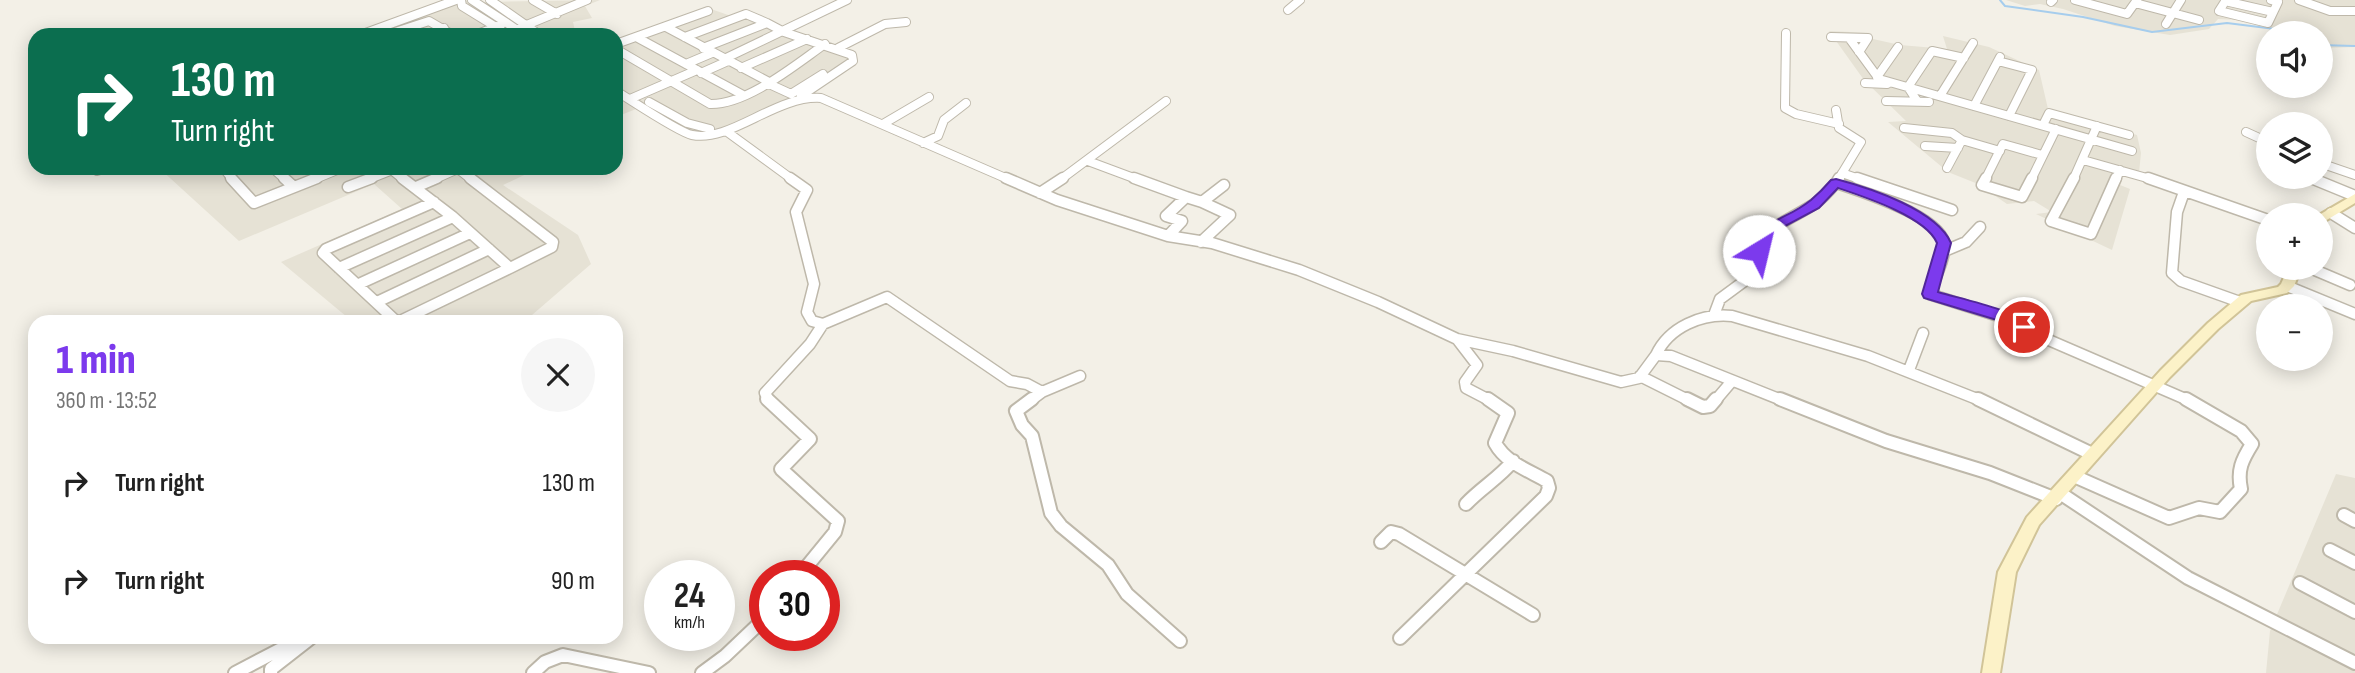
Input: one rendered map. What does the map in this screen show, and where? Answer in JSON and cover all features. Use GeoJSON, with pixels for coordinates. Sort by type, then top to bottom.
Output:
{"type":"FeatureCollection","features":[{"type":"Feature","properties":{"kind":"street"},"geometry":{"type":"LineString","coordinates":[[379,28],[456,0]]}},
{"type":"Feature","properties":{"kind":"street"},"geometry":{"type":"LineString","coordinates":[[461,0],[460,4],[521,28]]}},
{"type":"Feature","properties":{"kind":"street"},"geometry":{"type":"LineString","coordinates":[[472,0],[515,28]]}},
{"type":"Feature","properties":{"kind":"street"},"geometry":{"type":"LineString","coordinates":[[491,0],[507,28]]}},
{"type":"Feature","properties":{"kind":"street"},"geometry":{"type":"LineString","coordinates":[[533,0],[557,14]]}},
{"type":"Feature","properties":{"kind":"street"},"geometry":{"type":"LineString","coordinates":[[530,28],[575,2],[587,0]]}},
{"type":"Feature","properties":{"kind":"street"},"geometry":{"type":"LineString","coordinates":[[634,97],[726,60],[847,0]]}},
{"type":"Feature","properties":{"kind":"street"},"geometry":{"type":"LineString","coordinates":[[1288,10],[1300,0]]}},
{"type":"Feature","properties":{"kind":"street"},"geometry":{"type":"LineString","coordinates":[[2075,0],[2094,2],[2127,14],[2136,2],[2199,20]]}},
{"type":"Feature","properties":{"kind":"street"},"geometry":{"type":"LineString","coordinates":[[2166,24],[2181,0]]}},
{"type":"Feature","properties":{"kind":"street"},"geometry":{"type":"LineString","coordinates":[[2226,0],[2273,12],[2278,2],[2271,0]]}},
{"type":"Feature","properties":{"kind":"street"},"geometry":{"type":"LineString","coordinates":[[2299,0],[2330,10],[2355,11]]}},
{"type":"Feature","properties":{"kind":"street"},"geometry":{"type":"LineString","coordinates":[[623,44],[708,11]]}},
{"type":"Feature","properties":{"kind":"street"},"geometry":{"type":"LineString","coordinates":[[424,12],[429,21],[442,28]]}},
{"type":"Feature","properties":{"kind":"street"},"geometry":{"type":"LineString","coordinates":[[623,88],[691,135],[712,135],[726,131],[796,95],[853,61],[852,54],[785,32],[746,14],[685,37]]}},
{"type":"Feature","properties":{"kind":"street"},"geometry":{"type":"LineString","coordinates":[[408,28],[429,21]]}},
{"type":"Feature","properties":{"kind":"street"},"geometry":{"type":"LineString","coordinates":[[491,28],[505,22]]}},
{"type":"Feature","properties":{"kind":"street"},"geometry":{"type":"LineString","coordinates":[[838,48],[885,24],[906,22]]}},
{"type":"Feature","properties":{"kind":"street"},"geometry":{"type":"LineString","coordinates":[[703,48],[766,23]]}},
{"type":"Feature","properties":{"kind":"street"},"geometry":{"type":"LineString","coordinates":[[667,27],[796,95],[821,97],[1040,193],[1168,236],[1200,242],[1300,270],[1457,339],[1513,351],[1621,382],[1634,381],[1640,376],[1656,355],[1658,347],[1673,333],[1692,322],[1714,315],[1738,318],[1808,337],[1909,370],[2092,454]]}},
{"type":"Feature","properties":{"kind":"street"},"geometry":{"type":"LineString","coordinates":[[1786,33],[1785,108],[1796,114],[1839,124]]}},
{"type":"Feature","properties":{"kind":"street"},"geometry":{"type":"LineString","coordinates":[[1831,37],[1868,38],[1861,55]]}},
{"type":"Feature","properties":{"kind":"street"},"geometry":{"type":"LineString","coordinates":[[638,38],[743,95]]}},
{"type":"Feature","properties":{"kind":"street"},"geometry":{"type":"LineString","coordinates":[[1849,38],[1877,77],[2132,151]]}},
{"type":"Feature","properties":{"kind":"street"},"geometry":{"type":"LineString","coordinates":[[741,68],[807,39]]}},
{"type":"Feature","properties":{"kind":"street"},"geometry":{"type":"LineString","coordinates":[[1940,96],[1973,43]]}},
{"type":"Feature","properties":{"kind":"street"},"geometry":{"type":"LineString","coordinates":[[623,51],[714,106],[743,95],[825,44]]}},
{"type":"Feature","properties":{"kind":"street"},"geometry":{"type":"LineString","coordinates":[[1877,77],[1898,47]]}},
{"type":"Feature","properties":{"kind":"street"},"geometry":{"type":"LineString","coordinates":[[1908,87],[1932,51],[1964,58]]}},
{"type":"Feature","properties":{"kind":"street"},"geometry":{"type":"LineString","coordinates":[[686,64],[712,52]]}},
{"type":"Feature","properties":{"kind":"street"},"geometry":{"type":"LineString","coordinates":[[1861,55],[1886,64]]}},
{"type":"Feature","properties":{"kind":"street"},"geometry":{"type":"LineString","coordinates":[[1974,106],[1999,59],[2032,70],[2008,116]]}},
{"type":"Feature","properties":{"kind":"street"},"geometry":{"type":"LineString","coordinates":[[796,95],[844,61]]}},
{"type":"Feature","properties":{"kind":"street"},"geometry":{"type":"LineString","coordinates":[[1865,83],[1897,84]]}},
{"type":"Feature","properties":{"kind":"street"},"geometry":{"type":"LineString","coordinates":[[1908,87],[1917,102]]}},
{"type":"Feature","properties":{"kind":"street"},"geometry":{"type":"LineString","coordinates":[[623,93],[702,129],[721,127],[770,108]]}},
{"type":"Feature","properties":{"kind":"street"},"geometry":{"type":"LineString","coordinates":[[883,124],[929,97]]}},
{"type":"Feature","properties":{"kind":"street"},"geometry":{"type":"LineString","coordinates":[[1040,193],[1088,162],[1166,101]]}},
{"type":"Feature","properties":{"kind":"street"},"geometry":{"type":"LineString","coordinates":[[1886,101],[1928,102]]}},
{"type":"Feature","properties":{"kind":"street"},"geometry":{"type":"LineString","coordinates":[[923,143],[938,136],[938,127],[944,118],[966,103]]}},
{"type":"Feature","properties":{"kind":"street"},"geometry":{"type":"LineString","coordinates":[[1714,315],[1720,299],[1758,271],[1760,245],[1768,234],[1780,223],[1814,205],[1836,183],[1861,142],[1842,131],[1836,110]]}},
{"type":"Feature","properties":{"kind":"street"},"geometry":{"type":"LineString","coordinates":[[2043,125],[2049,113],[2129,135]]}},
{"type":"Feature","properties":{"kind":"street"},"geometry":{"type":"LineString","coordinates":[[1908,138],[1902,125],[1952,133],[1960,144]]}},
{"type":"Feature","properties":{"kind":"street"},"geometry":{"type":"LineString","coordinates":[[2097,126],[2083,160],[2051,221],[2091,234],[2120,170]]}},
{"type":"Feature","properties":{"kind":"street"},"geometry":{"type":"LineString","coordinates":[[2042,155],[2003,144],[1982,184],[2022,197],[2056,129]]}},
{"type":"Feature","properties":{"kind":"street"},"geometry":{"type":"LineString","coordinates":[[726,131],[804,185],[807,190],[796,212],[814,284],[807,312],[812,321],[823,324]]}},
{"type":"Feature","properties":{"kind":"street"},"geometry":{"type":"LineString","coordinates":[[2246,132],[2256,137]]}},
{"type":"Feature","properties":{"kind":"street"},"geometry":{"type":"LineString","coordinates":[[1947,167],[1960,144]]}},
{"type":"Feature","properties":{"kind":"street"},"geometry":{"type":"LineString","coordinates":[[1925,146],[1960,144],[2000,151]]}},
{"type":"Feature","properties":{"kind":"street"},"geometry":{"type":"LineString","coordinates":[[2083,160],[2256,216]]}},
{"type":"Feature","properties":{"kind":"street"},"geometry":{"type":"LineString","coordinates":[[1088,162],[1202,202],[1230,215],[1200,242]]}},
{"type":"Feature","properties":{"kind":"street"},"geometry":{"type":"LineString","coordinates":[[2333,167],[2355,175]]}},
{"type":"Feature","properties":{"kind":"street"},"geometry":{"type":"LineString","coordinates":[[1842,173],[1952,210]]}},
{"type":"Feature","properties":{"kind":"street"},"geometry":{"type":"LineString","coordinates":[[229,175],[254,202],[318,175]]}},
{"type":"Feature","properties":{"kind":"street"},"geometry":{"type":"LineString","coordinates":[[280,175],[294,187]]}},
{"type":"Feature","properties":{"kind":"street"},"geometry":{"type":"LineString","coordinates":[[348,187],[378,175]]}},
{"type":"Feature","properties":{"kind":"street"},"geometry":{"type":"LineString","coordinates":[[401,175],[510,268]]}},
{"type":"Feature","properties":{"kind":"street"},"geometry":{"type":"LineString","coordinates":[[416,187],[443,175]]}},
{"type":"Feature","properties":{"kind":"street"},"geometry":{"type":"LineString","coordinates":[[413,315],[552,247],[553,243],[468,175]]}},
{"type":"Feature","properties":{"kind":"street"},"geometry":{"type":"LineString","coordinates":[[1836,183],[1884,199],[1932,226],[1944,243],[1929,294],[2014,321],[2045,338],[2157,384],[2228,422],[2251,440],[2251,449],[2240,464],[2238,475],[2241,489],[2220,512],[2199,508],[2169,518],[2074,475]]}},
{"type":"Feature","properties":{"kind":"street"},"geometry":{"type":"LineString","coordinates":[[1202,202],[1224,185]]}},
{"type":"Feature","properties":{"kind":"street"},"geometry":{"type":"LineString","coordinates":[[2332,189],[2354,200]]}},
{"type":"Feature","properties":{"kind":"street"},"geometry":{"type":"LineString","coordinates":[[2184,192],[2177,212],[2172,273],[2185,283],[2240,302]]}},
{"type":"Feature","properties":{"kind":"street"},"geometry":{"type":"LineString","coordinates":[[1168,236],[1182,221],[1166,216],[1186,197]]}},
{"type":"Feature","properties":{"kind":"street"},"geometry":{"type":"LineString","coordinates":[[2333,213],[2354,200]]}},
{"type":"Feature","properties":{"kind":"street"},"geometry":{"type":"LineString","coordinates":[[391,315],[325,256],[326,249],[434,202]]}},
{"type":"Feature","properties":{"kind":"street"},"geometry":{"type":"LineString","coordinates":[[339,268],[453,217]]}},
{"type":"Feature","properties":{"kind":"street"},"geometry":{"type":"LineString","coordinates":[[2333,220],[2355,228]]}},
{"type":"Feature","properties":{"kind":"street"},"geometry":{"type":"LineString","coordinates":[[1942,252],[1966,242],[1980,227]]}},
{"type":"Feature","properties":{"kind":"street"},"geometry":{"type":"LineString","coordinates":[[359,284],[470,233]]}},
{"type":"Feature","properties":{"kind":"street"},"geometry":{"type":"LineString","coordinates":[[377,302],[489,249]]}},
{"type":"Feature","properties":{"kind":"street"},"geometry":{"type":"LineString","coordinates":[[2333,278],[2350,285]]}},
{"type":"Feature","properties":{"kind":"street"},"geometry":{"type":"LineString","coordinates":[[1991,673],[2007,572],[2033,521],[2157,384],[2240,302],[2251,295],[2273,292],[2287,286],[2289,280]]}},
{"type":"Feature","properties":{"kind":"street"},"geometry":{"type":"LineString","coordinates":[[2287,286],[2355,314]]}},
{"type":"Feature","properties":{"kind":"street"},"geometry":{"type":"LineString","coordinates":[[812,560],[835,532],[838,521],[781,469],[785,462],[805,448],[810,439],[766,398],[765,393],[810,344],[823,324],[887,297],[1010,381],[1027,384],[1042,392]]}},
{"type":"Feature","properties":{"kind":"street"},"geometry":{"type":"LineString","coordinates":[[1909,370],[1923,333]]}},
{"type":"Feature","properties":{"kind":"street"},"geometry":{"type":"LineString","coordinates":[[1400,638],[1548,492],[1547,481],[1500,452],[1495,443],[1508,413],[1500,405],[1466,388],[1465,382],[1478,365],[1457,339]]}},
{"type":"Feature","properties":{"kind":"street"},"geometry":{"type":"LineString","coordinates":[[1656,355],[1678,358],[1886,441],[2058,496],[2188,578],[2355,663]]}},
{"type":"Feature","properties":{"kind":"street"},"geometry":{"type":"LineString","coordinates":[[1080,376],[1042,392],[1016,414],[1032,436],[1051,513],[1061,526],[1108,565],[1127,594],[1180,641]]}},
{"type":"Feature","properties":{"kind":"street"},"geometry":{"type":"LineString","coordinates":[[1640,376],[1703,407],[1710,406],[1732,381]]}},
{"type":"Feature","properties":{"kind":"street"},"geometry":{"type":"LineString","coordinates":[[1466,505],[1513,461]]}},
{"type":"Feature","properties":{"kind":"street"},"geometry":{"type":"LineString","coordinates":[[1381,542],[1391,532],[1396,532],[1533,615]]}},
{"type":"Feature","properties":{"kind":"street"},"geometry":{"type":"LineString","coordinates":[[2330,550],[2355,563]]}},
{"type":"Feature","properties":{"kind":"street"},"geometry":{"type":"LineString","coordinates":[[2300,583],[2355,612]]}},
{"type":"Feature","properties":{"kind":"street"},"geometry":{"type":"LineString","coordinates":[[702,673],[749,633]]}},
{"type":"Feature","properties":{"kind":"street"},"geometry":{"type":"LineString","coordinates":[[271,673],[274,665],[302,644]]}},
{"type":"Feature","properties":{"kind":"street"},"geometry":{"type":"LineString","coordinates":[[235,673],[279,650],[296,648]]}},
{"type":"Feature","properties":{"kind":"street"},"geometry":{"type":"LineString","coordinates":[[533,673],[545,662],[563,655],[649,673]]}},
{"type":"Feature","properties":{"kind":"shaded area"},"geometry":{"type":"Polygon","coordinates":[[[460,0],[600,0],[585,6],[592,18],[573,22],[574,28],[384,28],[460,0]]]}},
{"type":"Feature","properties":{"kind":"shaded area"},"geometry":{"type":"Polygon","coordinates":[[[2006,0],[2355,0],[2355,47],[2333,48],[2333,21],[2256,21],[2256,24],[2218,19],[2209,29],[2170,35],[2115,26],[2040,4],[2025,6],[2006,0]]]}},
{"type":"Feature","properties":{"kind":"shaded area"},"geometry":{"type":"Polygon","coordinates":[[[708,8],[731,16],[748,10],[798,37],[851,56],[852,62],[796,96],[726,129],[695,132],[646,105],[623,114],[623,40],[708,8]]]}},
{"type":"Feature","properties":{"kind":"shaded area"},"geometry":{"type":"Polygon","coordinates":[[[1829,31],[1871,33],[1873,39],[1900,45],[1947,49],[1943,36],[1989,47],[2039,70],[2048,109],[2137,135],[2141,153],[2139,173],[2125,170],[2120,185],[2130,189],[2112,250],[2036,214],[2052,212],[2034,201],[2007,204],[1978,184],[1948,172],[1888,122],[1906,121],[1864,80],[1829,31]]]}},
{"type":"Feature","properties":{"kind":"shaded area"},"geometry":{"type":"Polygon","coordinates":[[[167,175],[524,175],[503,185],[578,235],[591,264],[532,315],[345,315],[281,262],[402,209],[374,184],[239,241],[167,175]]]}},
{"type":"Feature","properties":{"kind":"shaded area"},"geometry":{"type":"Polygon","coordinates":[[[2336,474],[2355,478],[2355,673],[2266,673],[2270,631],[2336,474]]]}},
{"type":"Feature","properties":{"kind":"waterway"},"geometry":{"type":"LineString","coordinates":[[2000,0],[2005,6],[2083,17],[2152,32],[2227,23],[2256,27]]}},
{"type":"Feature","properties":{"kind":"waterway"},"geometry":{"type":"LineString","coordinates":[[2333,45],[2355,46]]}},
{"type":"Feature","properties":{"kind":"route"},"geometry":{"type":"LineString","coordinates":[[1759,251],[1768,234],[1780,223],[1814,205],[1836,183],[1884,199],[1932,226],[1940,234],[1944,243],[1929,294],[2014,321],[2024,327]]}}]}
